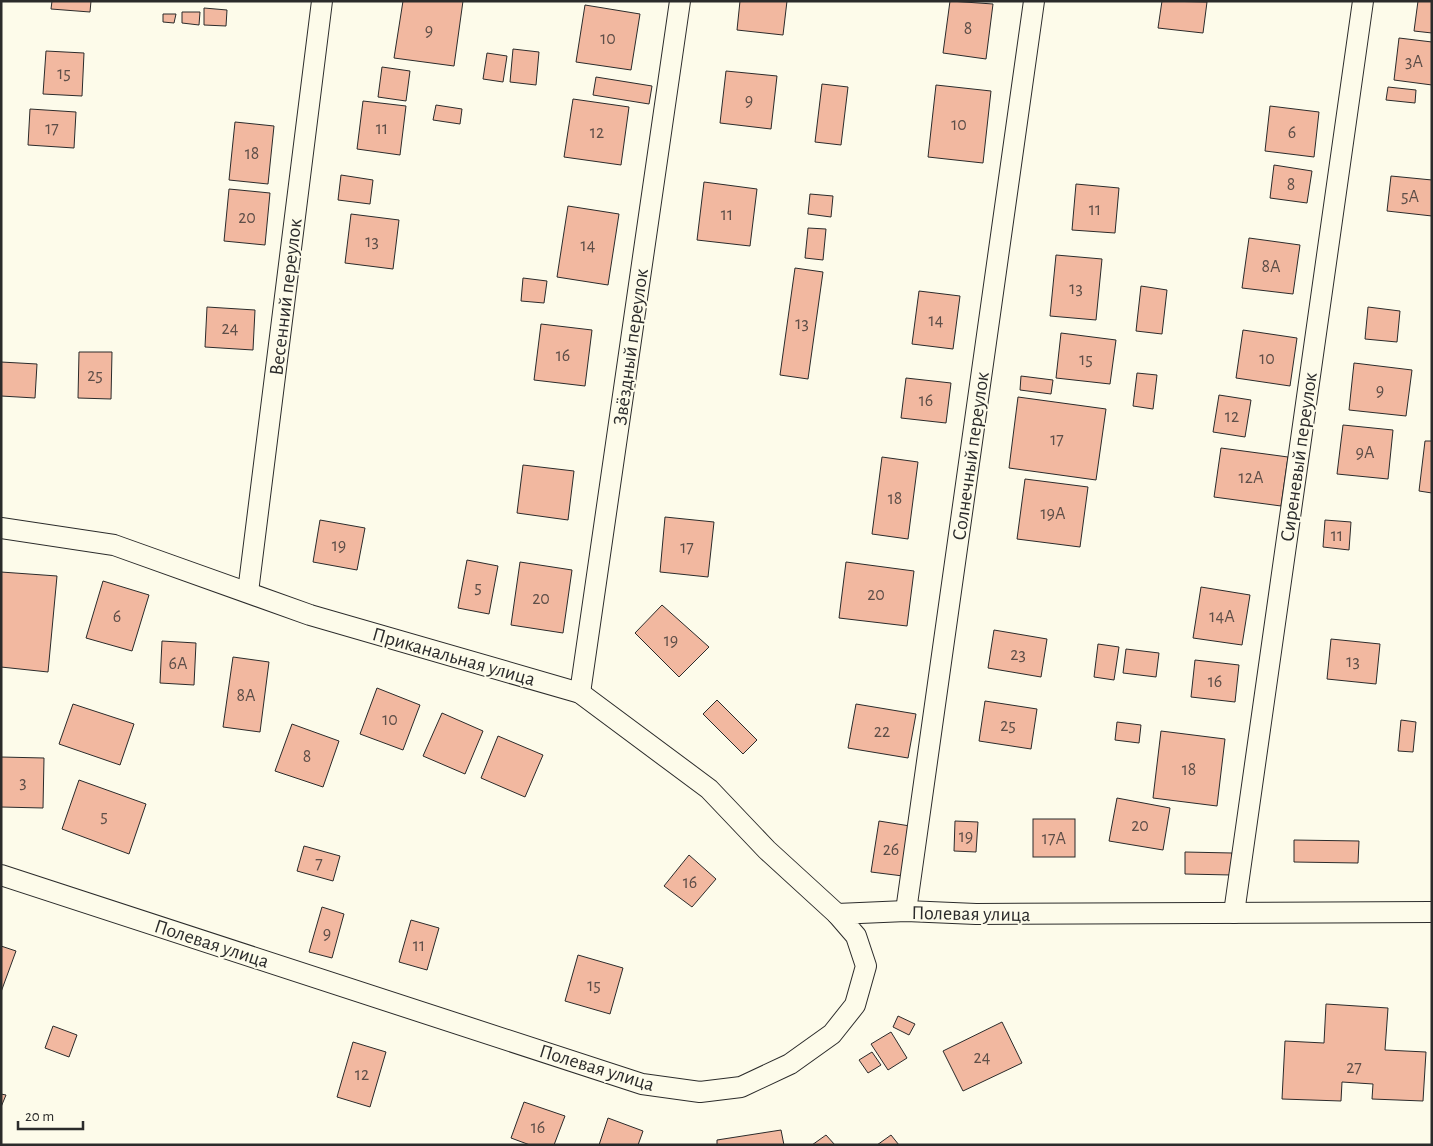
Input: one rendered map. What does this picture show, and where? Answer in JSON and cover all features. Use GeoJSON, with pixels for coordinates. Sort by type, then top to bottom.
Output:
{"type":"FeatureCollection","features":[{"type":"Feature","properties":{"kind":"street","name":"Весенний переулок"},"geometry":{"type":"LineString","coordinates":[[248,592],[322,1]]}},
{"type":"Feature","properties":{"kind":"street","name":"Звёздный переулок"},"geometry":{"type":"LineString","coordinates":[[580,693],[680,1]]}},
{"type":"Feature","properties":{"kind":"street","name":"Солнечный переулок"},"geometry":{"type":"LineString","coordinates":[[906,912],[1034,1]]}},
{"type":"Feature","properties":{"kind":"street","name":"Сиреневый переулок"},"geometry":{"type":"LineString","coordinates":[[1234,913],[1363,1]]}},
{"type":"Feature","properties":{"kind":"street","name":"Приканальная улица"},"geometry":{"type":"LineString","coordinates":[[1,528],[114,545],[310,615],[580,693],[710,789],[767,850],[837,914]]}},
{"type":"Feature","properties":{"kind":"street","name":"Полевая улица"},"geometry":{"type":"LineString","coordinates":[[1,875],[642,1084],[700,1092],[741,1087],[790,1064],[832,1034],[855,1005],[866,966],[856,936],[837,914]]}},
{"type":"Feature","properties":{"kind":"street","name":"Полевая улица"},"geometry":{"type":"LineString","coordinates":[[837,914],[906,912],[976,914],[1432,912]]}},
{"type":"Feature","properties":{"kind":"building"},"geometry":{"type":"Polygon","coordinates":[[[52,1],[91,1],[90,12],[51,9],[52,1]]]}},
{"type":"Feature","properties":{"kind":"building"},"geometry":{"type":"Polygon","coordinates":[[[403,1],[463,1],[454,66],[394,58],[403,1]]]}},
{"type":"Feature","properties":{"kind":"building"},"geometry":{"type":"Polygon","coordinates":[[[740,1],[787,1],[783,35],[737,30],[740,1]]]}},
{"type":"Feature","properties":{"kind":"building"},"geometry":{"type":"Polygon","coordinates":[[[950,1],[993,4],[986,59],[943,53],[950,1]]]}},
{"type":"Feature","properties":{"kind":"building"},"geometry":{"type":"Polygon","coordinates":[[[1162,1],[1207,2],[1203,33],[1158,28],[1162,1]]]}},
{"type":"Feature","properties":{"kind":"building"},"geometry":{"type":"Polygon","coordinates":[[[1418,1],[1432,1],[1432,33],[1414,31],[1418,1]]]}},
{"type":"Feature","properties":{"kind":"building"},"geometry":{"type":"Polygon","coordinates":[[[585,5],[640,14],[631,70],[576,62],[585,5]]]}},
{"type":"Feature","properties":{"kind":"building"},"geometry":{"type":"Polygon","coordinates":[[[204,8],[227,10],[226,26],[204,25],[204,8]]]}},
{"type":"Feature","properties":{"kind":"building"},"geometry":{"type":"Polygon","coordinates":[[[182,12],[200,12],[199,25],[182,23],[182,12]]]}},
{"type":"Feature","properties":{"kind":"building"},"geometry":{"type":"Polygon","coordinates":[[[163,14],[176,14],[174,23],[163,22],[163,14]]]}},
{"type":"Feature","properties":{"kind":"building"},"geometry":{"type":"Polygon","coordinates":[[[1399,38],[1432,42],[1432,85],[1394,80],[1399,38]]]}},
{"type":"Feature","properties":{"kind":"building"},"geometry":{"type":"Polygon","coordinates":[[[513,49],[539,52],[536,85],[510,82],[513,49]]]}},
{"type":"Feature","properties":{"kind":"building"},"geometry":{"type":"Polygon","coordinates":[[[46,51],[84,53],[82,96],[43,94],[46,51]]]}},
{"type":"Feature","properties":{"kind":"building"},"geometry":{"type":"Polygon","coordinates":[[[487,53],[507,56],[503,82],[483,79],[487,53]]]}},
{"type":"Feature","properties":{"kind":"building"},"geometry":{"type":"Polygon","coordinates":[[[382,67],[410,71],[406,101],[378,97],[382,67]]]}},
{"type":"Feature","properties":{"kind":"building"},"geometry":{"type":"Polygon","coordinates":[[[726,71],[777,76],[771,129],[720,123],[726,71]]]}},
{"type":"Feature","properties":{"kind":"building"},"geometry":{"type":"Polygon","coordinates":[[[596,77],[652,86],[649,104],[593,95],[596,77]]]}},
{"type":"Feature","properties":{"kind":"building"},"geometry":{"type":"Polygon","coordinates":[[[822,84],[848,87],[841,145],[815,142],[822,84]]]}},
{"type":"Feature","properties":{"kind":"building"},"geometry":{"type":"Polygon","coordinates":[[[936,85],[991,91],[983,163],[928,157],[936,85]]]}},
{"type":"Feature","properties":{"kind":"building"},"geometry":{"type":"Polygon","coordinates":[[[1388,87],[1416,90],[1415,103],[1386,100],[1388,87]]]}},
{"type":"Feature","properties":{"kind":"building"},"geometry":{"type":"Polygon","coordinates":[[[573,99],[629,107],[621,165],[564,157],[573,99]]]}},
{"type":"Feature","properties":{"kind":"building"},"geometry":{"type":"Polygon","coordinates":[[[363,101],[406,106],[400,155],[357,149],[363,101]]]}},
{"type":"Feature","properties":{"kind":"building"},"geometry":{"type":"Polygon","coordinates":[[[436,105],[462,109],[460,124],[433,120],[436,105]]]}},
{"type":"Feature","properties":{"kind":"building"},"geometry":{"type":"Polygon","coordinates":[[[1270,106],[1319,112],[1314,157],[1265,151],[1270,106]]]}},
{"type":"Feature","properties":{"kind":"building"},"geometry":{"type":"Polygon","coordinates":[[[30,109],[76,112],[74,148],[28,145],[30,109]]]}},
{"type":"Feature","properties":{"kind":"building"},"geometry":{"type":"Polygon","coordinates":[[[235,122],[274,126],[268,184],[229,180],[235,122]]]}},
{"type":"Feature","properties":{"kind":"building"},"geometry":{"type":"Polygon","coordinates":[[[1274,165],[1312,171],[1307,203],[1270,198],[1274,165]]]}},
{"type":"Feature","properties":{"kind":"building"},"geometry":{"type":"Polygon","coordinates":[[[341,175],[373,180],[370,204],[338,200],[341,175]]]}},
{"type":"Feature","properties":{"kind":"building"},"geometry":{"type":"Polygon","coordinates":[[[1391,176],[1432,180],[1432,216],[1387,211],[1391,176]]]}},
{"type":"Feature","properties":{"kind":"building"},"geometry":{"type":"Polygon","coordinates":[[[704,182],[757,189],[750,246],[697,240],[704,182]]]}},
{"type":"Feature","properties":{"kind":"building"},"geometry":{"type":"Polygon","coordinates":[[[1076,184],[1119,188],[1115,233],[1072,230],[1076,184]]]}},
{"type":"Feature","properties":{"kind":"building"},"geometry":{"type":"Polygon","coordinates":[[[229,189],[270,193],[265,245],[224,241],[229,189]]]}},
{"type":"Feature","properties":{"kind":"building"},"geometry":{"type":"Polygon","coordinates":[[[810,194],[833,196],[831,217],[808,214],[810,194]]]}},
{"type":"Feature","properties":{"kind":"building"},"geometry":{"type":"Polygon","coordinates":[[[568,206],[619,214],[608,285],[557,277],[568,206]]]}},
{"type":"Feature","properties":{"kind":"building"},"geometry":{"type":"Polygon","coordinates":[[[351,214],[399,220],[393,269],[345,263],[351,214]]]}},
{"type":"Feature","properties":{"kind":"building"},"geometry":{"type":"Polygon","coordinates":[[[808,228],[826,229],[823,260],[805,258],[808,228]]]}},
{"type":"Feature","properties":{"kind":"building"},"geometry":{"type":"Polygon","coordinates":[[[1249,238],[1300,245],[1293,294],[1242,288],[1249,238]]]}},
{"type":"Feature","properties":{"kind":"building"},"geometry":{"type":"Polygon","coordinates":[[[1056,255],[1102,259],[1096,320],[1050,316],[1056,255]]]}},
{"type":"Feature","properties":{"kind":"building"},"geometry":{"type":"Polygon","coordinates":[[[795,268],[823,272],[808,379],[780,375],[795,268]]]}},
{"type":"Feature","properties":{"kind":"building"},"geometry":{"type":"Polygon","coordinates":[[[523,278],[547,281],[544,303],[521,301],[523,278]]]}},
{"type":"Feature","properties":{"kind":"building"},"geometry":{"type":"Polygon","coordinates":[[[1141,286],[1167,290],[1162,334],[1136,331],[1141,286]]]}},
{"type":"Feature","properties":{"kind":"building"},"geometry":{"type":"Polygon","coordinates":[[[919,291],[960,296],[953,349],[912,344],[919,291]]]}},
{"type":"Feature","properties":{"kind":"building"},"geometry":{"type":"Polygon","coordinates":[[[207,307],[255,310],[253,350],[205,347],[207,307]]]}},
{"type":"Feature","properties":{"kind":"building"},"geometry":{"type":"Polygon","coordinates":[[[1368,307],[1400,311],[1397,342],[1365,339],[1368,307]]]}},
{"type":"Feature","properties":{"kind":"building"},"geometry":{"type":"Polygon","coordinates":[[[541,324],[592,330],[585,386],[534,380],[541,324]]]}},
{"type":"Feature","properties":{"kind":"building"},"geometry":{"type":"Polygon","coordinates":[[[1243,330],[1297,338],[1290,386],[1236,378],[1243,330]]]}},
{"type":"Feature","properties":{"kind":"building"},"geometry":{"type":"Polygon","coordinates":[[[1061,333],[1116,340],[1110,384],[1056,378],[1061,333]]]}},
{"type":"Feature","properties":{"kind":"building"},"geometry":{"type":"Polygon","coordinates":[[[79,352],[112,352],[111,399],[78,398],[79,352]]]}},
{"type":"Feature","properties":{"kind":"building"},"geometry":{"type":"Polygon","coordinates":[[[1,362],[37,364],[35,398],[1,396],[1,362]]]}},
{"type":"Feature","properties":{"kind":"building"},"geometry":{"type":"Polygon","coordinates":[[[1354,363],[1412,370],[1406,416],[1349,410],[1354,363]]]}},
{"type":"Feature","properties":{"kind":"building"},"geometry":{"type":"Polygon","coordinates":[[[1137,373],[1157,375],[1153,409],[1133,406],[1137,373]]]}},
{"type":"Feature","properties":{"kind":"building"},"geometry":{"type":"Polygon","coordinates":[[[1021,376],[1053,380],[1051,394],[1020,390],[1021,376]]]}},
{"type":"Feature","properties":{"kind":"building"},"geometry":{"type":"Polygon","coordinates":[[[906,378],[951,383],[946,423],[901,418],[906,378]]]}},
{"type":"Feature","properties":{"kind":"building"},"geometry":{"type":"Polygon","coordinates":[[[1219,395],[1251,400],[1245,437],[1213,432],[1219,395]]]}},
{"type":"Feature","properties":{"kind":"building"},"geometry":{"type":"Polygon","coordinates":[[[1018,397],[1106,409],[1096,480],[1009,468],[1018,397]]]}},
{"type":"Feature","properties":{"kind":"building"},"geometry":{"type":"Polygon","coordinates":[[[1343,425],[1393,430],[1388,479],[1337,474],[1343,425]]]}},
{"type":"Feature","properties":{"kind":"building"},"geometry":{"type":"Polygon","coordinates":[[[1425,441],[1432,441],[1432,493],[1419,491],[1425,441]]]}},
{"type":"Feature","properties":{"kind":"building"},"geometry":{"type":"Polygon","coordinates":[[[1221,448],[1288,457],[1281,506],[1214,497],[1221,448]]]}},
{"type":"Feature","properties":{"kind":"building"},"geometry":{"type":"Polygon","coordinates":[[[882,457],[918,462],[908,539],[872,534],[882,457]]]}},
{"type":"Feature","properties":{"kind":"building"},"geometry":{"type":"Polygon","coordinates":[[[523,465],[574,471],[568,520],[517,513],[523,465]]]}},
{"type":"Feature","properties":{"kind":"building"},"geometry":{"type":"Polygon","coordinates":[[[1025,479],[1088,487],[1080,547],[1017,539],[1025,479]]]}},
{"type":"Feature","properties":{"kind":"building"},"geometry":{"type":"Polygon","coordinates":[[[665,517],[714,522],[708,577],[660,572],[665,517]]]}},
{"type":"Feature","properties":{"kind":"building"},"geometry":{"type":"Polygon","coordinates":[[[320,520],[365,528],[357,570],[313,562],[320,520]]]}},
{"type":"Feature","properties":{"kind":"building"},"geometry":{"type":"Polygon","coordinates":[[[1325,520],[1351,522],[1349,550],[1323,547],[1325,520]]]}},
{"type":"Feature","properties":{"kind":"building"},"geometry":{"type":"Polygon","coordinates":[[[467,560],[498,566],[489,614],[458,608],[467,560]]]}},
{"type":"Feature","properties":{"kind":"building"},"geometry":{"type":"Polygon","coordinates":[[[520,562],[572,570],[563,633],[511,625],[520,562]]]}},
{"type":"Feature","properties":{"kind":"building"},"geometry":{"type":"Polygon","coordinates":[[[846,562],[914,571],[907,626],[839,618],[846,562]]]}},
{"type":"Feature","properties":{"kind":"building"},"geometry":{"type":"Polygon","coordinates":[[[1,572],[57,576],[48,672],[1,667],[1,572]]]}},
{"type":"Feature","properties":{"kind":"building"},"geometry":{"type":"Polygon","coordinates":[[[103,581],[149,595],[132,651],[86,638],[103,581]]]}},
{"type":"Feature","properties":{"kind":"building"},"geometry":{"type":"Polygon","coordinates":[[[1201,587],[1250,595],[1242,645],[1193,638],[1201,587]]]}},
{"type":"Feature","properties":{"kind":"building"},"geometry":{"type":"Polygon","coordinates":[[[662,605],[709,647],[679,677],[635,633],[662,605]]]}},
{"type":"Feature","properties":{"kind":"building"},"geometry":{"type":"Polygon","coordinates":[[[994,630],[1047,639],[1041,677],[988,668],[994,630]]]}},
{"type":"Feature","properties":{"kind":"building"},"geometry":{"type":"Polygon","coordinates":[[[1331,639],[1380,644],[1376,684],[1327,679],[1331,639]]]}},
{"type":"Feature","properties":{"kind":"building"},"geometry":{"type":"Polygon","coordinates":[[[162,641],[196,643],[194,685],[160,683],[162,641]]]}},
{"type":"Feature","properties":{"kind":"building"},"geometry":{"type":"Polygon","coordinates":[[[1098,644],[1119,647],[1114,680],[1094,677],[1098,644]]]}},
{"type":"Feature","properties":{"kind":"building"},"geometry":{"type":"Polygon","coordinates":[[[1126,649],[1159,653],[1156,677],[1123,673],[1126,649]]]}},
{"type":"Feature","properties":{"kind":"building"},"geometry":{"type":"Polygon","coordinates":[[[233,657],[269,662],[260,732],[223,727],[233,657]]]}},
{"type":"Feature","properties":{"kind":"building"},"geometry":{"type":"Polygon","coordinates":[[[1195,660],[1239,665],[1235,702],[1191,697],[1195,660]]]}},
{"type":"Feature","properties":{"kind":"building"},"geometry":{"type":"Polygon","coordinates":[[[377,688],[420,705],[403,750],[360,734],[377,688]]]}},
{"type":"Feature","properties":{"kind":"building"},"geometry":{"type":"Polygon","coordinates":[[[717,700],[757,740],[743,754],[703,714],[717,700]]]}},
{"type":"Feature","properties":{"kind":"building"},"geometry":{"type":"Polygon","coordinates":[[[985,701],[1037,709],[1031,749],[979,741],[985,701]]]}},
{"type":"Feature","properties":{"kind":"building"},"geometry":{"type":"Polygon","coordinates":[[[73,704],[134,724],[120,765],[59,744],[73,704]]]}},
{"type":"Feature","properties":{"kind":"building"},"geometry":{"type":"Polygon","coordinates":[[[856,704],[916,714],[908,758],[848,748],[856,704]]]}},
{"type":"Feature","properties":{"kind":"building"},"geometry":{"type":"Polygon","coordinates":[[[442,713],[483,731],[465,774],[423,756],[442,713]]]}},
{"type":"Feature","properties":{"kind":"building"},"geometry":{"type":"Polygon","coordinates":[[[1401,720],[1416,722],[1413,752],[1398,751],[1401,720]]]}},
{"type":"Feature","properties":{"kind":"building"},"geometry":{"type":"Polygon","coordinates":[[[1117,722],[1141,725],[1139,743],[1115,740],[1117,722]]]}},
{"type":"Feature","properties":{"kind":"building"},"geometry":{"type":"Polygon","coordinates":[[[292,724],[339,741],[323,787],[275,771],[292,724]]]}},
{"type":"Feature","properties":{"kind":"building"},"geometry":{"type":"Polygon","coordinates":[[[1161,731],[1225,739],[1217,806],[1153,798],[1161,731]]]}},
{"type":"Feature","properties":{"kind":"building"},"geometry":{"type":"Polygon","coordinates":[[[498,736],[543,755],[525,797],[481,778],[498,736]]]}},
{"type":"Feature","properties":{"kind":"building"},"geometry":{"type":"Polygon","coordinates":[[[1,757],[44,758],[43,808],[1,807],[1,757]]]}},
{"type":"Feature","properties":{"kind":"building"},"geometry":{"type":"Polygon","coordinates":[[[79,780],[146,804],[129,854],[62,829],[79,780]]]}},
{"type":"Feature","properties":{"kind":"building"},"geometry":{"type":"Polygon","coordinates":[[[1117,798],[1170,808],[1163,850],[1109,841],[1117,798]]]}},
{"type":"Feature","properties":{"kind":"building"},"geometry":{"type":"Polygon","coordinates":[[[1033,819],[1075,819],[1075,857],[1033,857],[1033,819]]]}},
{"type":"Feature","properties":{"kind":"building"},"geometry":{"type":"Polygon","coordinates":[[[879,821],[910,826],[903,876],[871,872],[879,821]]]}},
{"type":"Feature","properties":{"kind":"building"},"geometry":{"type":"Polygon","coordinates":[[[955,821],[978,822],[976,852],[954,851],[955,821]]]}},
{"type":"Feature","properties":{"kind":"building"},"geometry":{"type":"Polygon","coordinates":[[[1294,840],[1359,841],[1358,863],[1294,862],[1294,840]]]}},
{"type":"Feature","properties":{"kind":"building"},"geometry":{"type":"Polygon","coordinates":[[[304,846],[340,856],[333,881],[297,871],[304,846]]]}},
{"type":"Feature","properties":{"kind":"building"},"geometry":{"type":"Polygon","coordinates":[[[1185,852],[1232,853],[1231,875],[1185,874],[1185,852]]]}},
{"type":"Feature","properties":{"kind":"building"},"geometry":{"type":"Polygon","coordinates":[[[689,855],[716,879],[692,907],[664,886],[689,855]]]}},
{"type":"Feature","properties":{"kind":"building"},"geometry":{"type":"Polygon","coordinates":[[[322,907],[344,914],[332,958],[309,952],[322,907]]]}},
{"type":"Feature","properties":{"kind":"building"},"geometry":{"type":"Polygon","coordinates":[[[411,920],[439,928],[427,970],[399,962],[411,920]]]}},
{"type":"Feature","properties":{"kind":"building"},"geometry":{"type":"Polygon","coordinates":[[[1,946],[16,951],[1,992],[1,946]]]}},
{"type":"Feature","properties":{"kind":"building"},"geometry":{"type":"Polygon","coordinates":[[[578,955],[623,968],[610,1014],[565,1001],[578,955]]]}},
{"type":"Feature","properties":{"kind":"building"},"geometry":{"type":"Polygon","coordinates":[[[1326,1004],[1388,1008],[1385,1050],[1426,1052],[1423,1101],[1372,1099],[1373,1084],[1342,1082],[1341,1101],[1282,1099],[1285,1041],[1324,1043],[1326,1004]]]}},
{"type":"Feature","properties":{"kind":"building"},"geometry":{"type":"Polygon","coordinates":[[[898,1016],[915,1024],[909,1035],[893,1027],[898,1016]]]}},
{"type":"Feature","properties":{"kind":"building"},"geometry":{"type":"Polygon","coordinates":[[[1002,1022],[1022,1063],[963,1091],[943,1051],[1002,1022]]]}},
{"type":"Feature","properties":{"kind":"building"},"geometry":{"type":"Polygon","coordinates":[[[53,1026],[77,1035],[69,1057],[45,1048],[53,1026]]]}},
{"type":"Feature","properties":{"kind":"building"},"geometry":{"type":"Polygon","coordinates":[[[891,1032],[907,1058],[888,1070],[871,1044],[891,1032]]]}},
{"type":"Feature","properties":{"kind":"building"},"geometry":{"type":"Polygon","coordinates":[[[353,1042],[386,1052],[370,1107],[337,1097],[353,1042]]]}},
{"type":"Feature","properties":{"kind":"building"},"geometry":{"type":"Polygon","coordinates":[[[872,1052],[881,1065],[868,1073],[859,1060],[872,1052]]]}},
{"type":"Feature","properties":{"kind":"building"},"geometry":{"type":"Polygon","coordinates":[[[1,1094],[6,1095],[1,1107],[1,1094]]]}},
{"type":"Feature","properties":{"kind":"building"},"geometry":{"type":"Polygon","coordinates":[[[524,1102],[565,1116],[554,1145],[530,1145],[511,1138],[524,1102]]]}},
{"type":"Feature","properties":{"kind":"building"},"geometry":{"type":"Polygon","coordinates":[[[608,1118],[643,1131],[638,1145],[599,1145],[608,1118]]]}},
{"type":"Feature","properties":{"kind":"building"},"geometry":{"type":"Polygon","coordinates":[[[781,1130],[784,1145],[717,1145],[717,1140],[781,1130]]]}},
{"type":"Feature","properties":{"kind":"building"},"geometry":{"type":"Polygon","coordinates":[[[826,1135],[835,1145],[812,1145],[826,1135]]]}},
{"type":"Feature","properties":{"kind":"building"},"geometry":{"type":"Polygon","coordinates":[[[891,1135],[899,1145],[877,1145],[891,1135]]]}}]}
